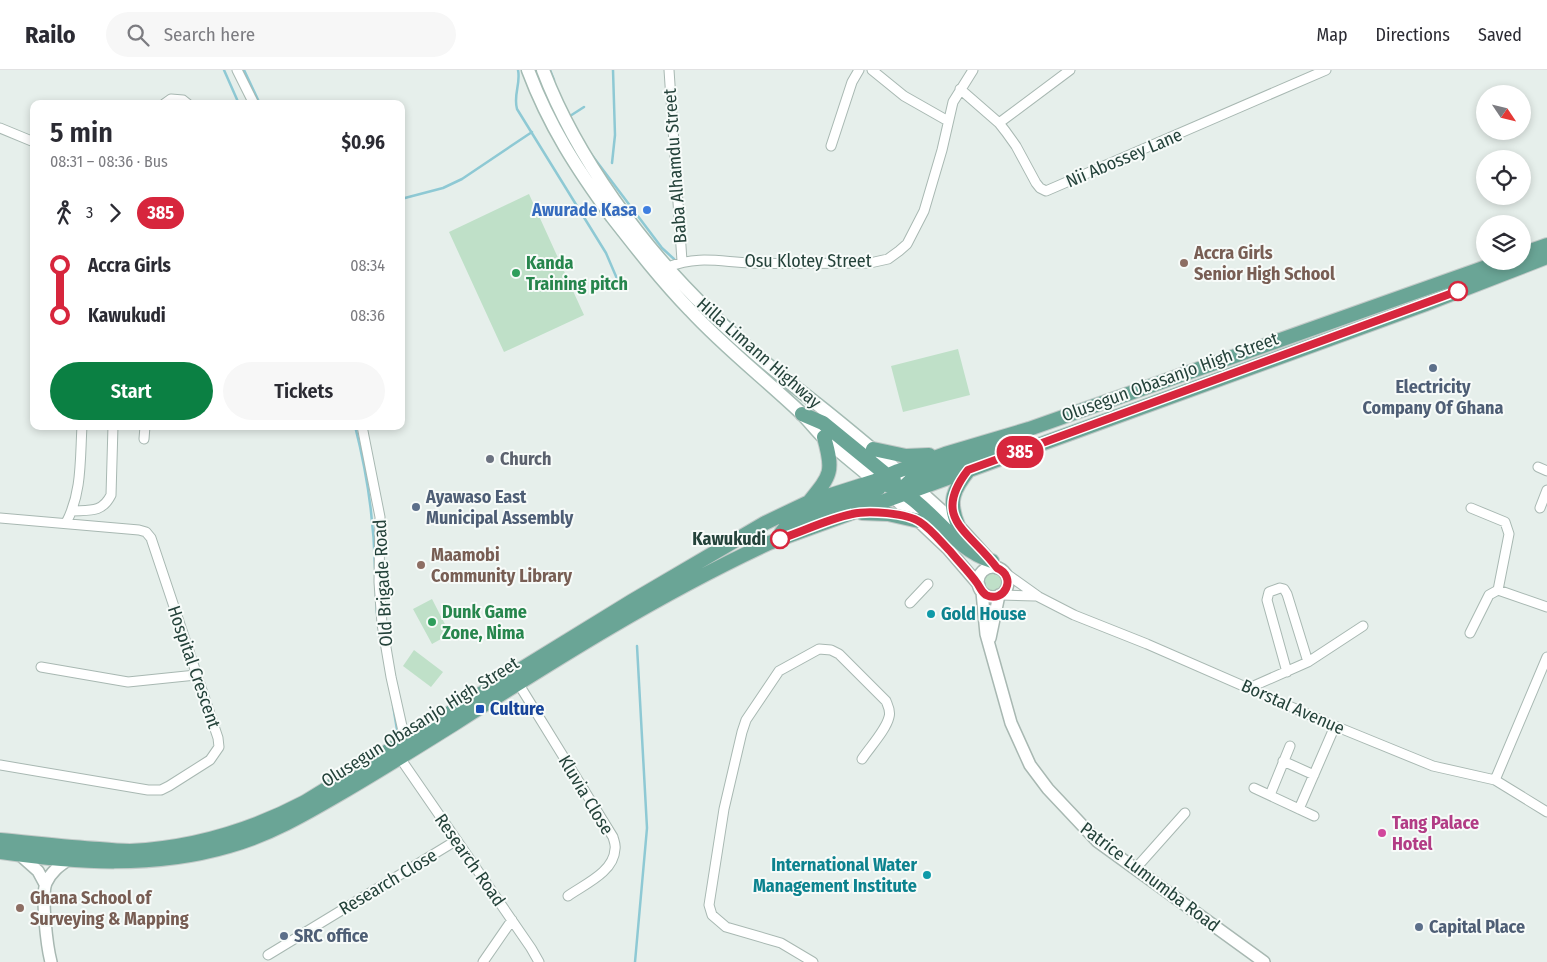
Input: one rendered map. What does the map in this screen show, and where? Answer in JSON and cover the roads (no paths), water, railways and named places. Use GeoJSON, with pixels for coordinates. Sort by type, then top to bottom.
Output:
{"type":"FeatureCollection","features":[{"type":"Feature","properties":{"kind":"main road","name":"Hilla Limann Highway"},"geometry":{"type":"LineString","coordinates":[[528,70],[560,141],[594,192],[662,280],[691,312],[802,414],[824,437],[896,485]]}},
{"type":"Feature","properties":{"kind":"main road","name":"Hilla Limann Highway"},"geometry":{"type":"LineString","coordinates":[[543,70],[560,110],[604,185],[668,267],[708,311],[756,355],[873,449],[896,485]]}},
{"type":"Feature","properties":{"kind":"main road"},"geometry":{"type":"LineString","coordinates":[[1531,251],[1547,245]]}},
{"type":"Feature","properties":{"kind":"main road","name":"Olusegun Obasanjo High Street"},"geometry":{"type":"LineString","coordinates":[[0,840],[73,848],[128,851],[186,845],[209,840],[278,816],[305,802],[717,551],[766,523],[809,502],[968,470],[1426,304],[1547,257]]}},
{"type":"Feature","properties":{"kind":"main road","name":"Olusegun Obasanjo High Street"},"geometry":{"type":"LineString","coordinates":[[0,852],[68,860],[106,862],[162,860],[230,846],[282,826],[400,758],[518,683],[675,589],[769,543],[854,513],[945,454],[1029,429],[1478,270]]}},
{"type":"Feature","properties":{"kind":"main road"},"geometry":{"type":"LineString","coordinates":[[802,414],[823,423],[967,548],[998,567]]}},
{"type":"Feature","properties":{"kind":"main road"},"geometry":{"type":"LineString","coordinates":[[769,543],[785,528],[819,512],[1005,444],[1029,429]]}},
{"type":"Feature","properties":{"kind":"main road"},"geometry":{"type":"LineString","coordinates":[[809,502],[824,483],[830,468],[830,456],[824,437]]}},
{"type":"Feature","properties":{"kind":"main road"},"geometry":{"type":"LineString","coordinates":[[873,449],[906,456],[945,454]]}},
{"type":"Feature","properties":{"kind":"main road"},"geometry":{"type":"LineString","coordinates":[[958,525],[952,505],[954,494],[968,470]]}},
{"type":"Feature","properties":{"kind":"main road"},"geometry":{"type":"LineString","coordinates":[[854,513],[888,514],[919,521]]}},
{"type":"Feature","properties":{"kind":"street"},"geometry":{"type":"LineString","coordinates":[[237,70],[252,100]]}},
{"type":"Feature","properties":{"kind":"street","name":"Baba Alhamdu Street"},"geometry":{"type":"LineString","coordinates":[[669,70],[682,261]]}},
{"type":"Feature","properties":{"kind":"street"},"geometry":{"type":"LineString","coordinates":[[831,146],[852,82],[859,70]]}},
{"type":"Feature","properties":{"kind":"street"},"geometry":{"type":"LineString","coordinates":[[872,70],[904,96],[948,121]]}},
{"type":"Feature","properties":{"kind":"street","name":"Osu Klotey Street"},"geometry":{"type":"LineString","coordinates":[[668,267],[682,261],[704,260],[750,263],[870,263],[888,259],[906,244],[924,211],[942,150],[953,102],[973,70]]}},
{"type":"Feature","properties":{"kind":"street"},"geometry":{"type":"LineString","coordinates":[[999,124],[1070,70]]}},
{"type":"Feature","properties":{"kind":"street","name":"Nii Abossey Lane"},"geometry":{"type":"LineString","coordinates":[[960,89],[999,124],[1016,146],[1036,183],[1046,191],[1326,70]]}},
{"type":"Feature","properties":{"kind":"street"},"geometry":{"type":"LineString","coordinates":[[170,100],[183,100]]}},
{"type":"Feature","properties":{"kind":"street"},"geometry":{"type":"LineString","coordinates":[[0,128],[30,140]]}},
{"type":"Feature","properties":{"kind":"street"},"geometry":{"type":"LineString","coordinates":[[66,524],[78,492],[82,430]]}},
{"type":"Feature","properties":{"kind":"street"},"geometry":{"type":"LineString","coordinates":[[72,511],[98,510],[107,502],[111,495],[113,430]]}},
{"type":"Feature","properties":{"kind":"street"},"geometry":{"type":"LineString","coordinates":[[144,439],[145,430]]}},
{"type":"Feature","properties":{"kind":"street","name":"Old Brigade Road"},"geometry":{"type":"LineString","coordinates":[[363,430],[380,517],[379,582],[382,624],[405,740]]}},
{"type":"Feature","properties":{"kind":"street"},"geometry":{"type":"LineString","coordinates":[[1538,467],[1547,471]]}},
{"type":"Feature","properties":{"kind":"street"},"geometry":{"type":"LineString","coordinates":[[896,485],[958,525],[998,567],[1006,576],[1008,584],[1000,595],[990,596],[980,589],[948,549],[919,521],[896,485]]}},
{"type":"Feature","properties":{"kind":"street"},"geometry":{"type":"LineString","coordinates":[[1540,508],[1547,490]]}},
{"type":"Feature","properties":{"kind":"street"},"geometry":{"type":"LineString","coordinates":[[1471,508],[1505,522],[1508,529],[1509,534],[1498,590]]}},
{"type":"Feature","properties":{"kind":"street","name":"Hospital Crescent"},"geometry":{"type":"LineString","coordinates":[[0,518],[146,532],[151,538],[218,738],[219,747],[210,760],[161,790],[148,790],[0,765]]}},
{"type":"Feature","properties":{"kind":"street"},"geometry":{"type":"LineString","coordinates":[[980,589],[979,578],[983,572],[989,568],[998,567]]}},
{"type":"Feature","properties":{"kind":"street","name":"Borstal Avenue"},"geometry":{"type":"LineString","coordinates":[[998,567],[1039,597],[1074,615],[1148,644],[1335,726],[1433,766],[1495,780],[1547,812]]}},
{"type":"Feature","properties":{"kind":"street"},"geometry":{"type":"LineString","coordinates":[[910,603],[928,584]]}},
{"type":"Feature","properties":{"kind":"street"},"geometry":{"type":"LineString","coordinates":[[1288,672],[1267,600],[1269,592],[1280,588],[1284,589],[1287,594],[1308,662]]}},
{"type":"Feature","properties":{"kind":"street","name":"Patrice Lumumba Road"},"geometry":{"type":"LineString","coordinates":[[980,589],[989,645],[1011,723],[1030,765],[1059,801],[1098,841],[1264,962]]}},
{"type":"Feature","properties":{"kind":"street"},"geometry":{"type":"LineString","coordinates":[[1470,634],[1489,595],[1498,590],[1547,606]]}},
{"type":"Feature","properties":{"kind":"street","name":"Borstal Avenue"},"geometry":{"type":"LineString","coordinates":[[1000,595],[1039,597]]}},
{"type":"Feature","properties":{"kind":"street","name":"Patrice Lumumba Road"},"geometry":{"type":"LineString","coordinates":[[989,645],[1000,595]]}},
{"type":"Feature","properties":{"kind":"street"},"geometry":{"type":"LineString","coordinates":[[1250,688],[1308,662],[1363,626]]}},
{"type":"Feature","properties":{"kind":"street"},"geometry":{"type":"LineString","coordinates":[[813,962],[781,943],[726,927],[712,915],[709,905],[719,842],[742,732],[751,711],[779,671],[819,649],[825,648],[839,654],[886,701],[890,709],[890,716],[885,726],[862,759]]}},
{"type":"Feature","properties":{"kind":"street"},"geometry":{"type":"LineString","coordinates":[[1495,780],[1547,657]]}},
{"type":"Feature","properties":{"kind":"street"},"geometry":{"type":"LineString","coordinates":[[41,667],[128,682],[196,675]]}},
{"type":"Feature","properties":{"kind":"street","name":"Kluvia Close"},"geometry":{"type":"LineString","coordinates":[[518,683],[613,837],[615,849],[612,861],[605,871],[568,896]]}},
{"type":"Feature","properties":{"kind":"street"},"geometry":{"type":"LineString","coordinates":[[1299,809],[1335,726]]}},
{"type":"Feature","properties":{"kind":"street"},"geometry":{"type":"LineString","coordinates":[[1270,795],[1290,746]]}},
{"type":"Feature","properties":{"kind":"street","name":"Research Road"},"geometry":{"type":"LineString","coordinates":[[400,758],[539,962]]}},
{"type":"Feature","properties":{"kind":"street"},"geometry":{"type":"LineString","coordinates":[[1283,761],[1314,775]]}},
{"type":"Feature","properties":{"kind":"street"},"geometry":{"type":"LineString","coordinates":[[1254,788],[1314,816]]}},
{"type":"Feature","properties":{"kind":"street"},"geometry":{"type":"LineString","coordinates":[[1136,868],[1185,812]]}},
{"type":"Feature","properties":{"kind":"street","name":"Research Close"},"geometry":{"type":"LineString","coordinates":[[268,955],[457,840]]}},
{"type":"Feature","properties":{"kind":"street"},"geometry":{"type":"LineString","coordinates":[[20,855],[38,871],[46,884]]}},
{"type":"Feature","properties":{"kind":"street"},"geometry":{"type":"LineString","coordinates":[[51,962],[44,917],[46,884],[56,869],[68,860]]}},
{"type":"Feature","properties":{"kind":"street"},"geometry":{"type":"LineString","coordinates":[[483,962],[512,920]]}},
{"type":"Feature","properties":{"kind":"waterway"},"geometry":{"type":"LineString","coordinates":[[224,70],[237,100]]}},
{"type":"Feature","properties":{"kind":"waterway"},"geometry":{"type":"LineString","coordinates":[[244,70],[258,100]]}},
{"type":"Feature","properties":{"kind":"waterway"},"geometry":{"type":"LineString","coordinates":[[518,70],[517,109],[606,253],[618,281]]}},
{"type":"Feature","properties":{"kind":"waterway"},"geometry":{"type":"LineString","coordinates":[[550,70],[554,80]]}},
{"type":"Feature","properties":{"kind":"waterway"},"geometry":{"type":"LineString","coordinates":[[612,163],[615,135],[613,70]]}},
{"type":"Feature","properties":{"kind":"waterway"},"geometry":{"type":"LineString","coordinates":[[570,116],[584,107]]}},
{"type":"Feature","properties":{"kind":"waterway"},"geometry":{"type":"LineString","coordinates":[[405,198],[443,188],[462,179],[532,132]]}},
{"type":"Feature","properties":{"kind":"waterway"},"geometry":{"type":"LineString","coordinates":[[591,154],[662,248],[674,259]]}},
{"type":"Feature","properties":{"kind":"waterway"},"geometry":{"type":"LineString","coordinates":[[356,430],[369,497],[375,568]]}},
{"type":"Feature","properties":{"kind":"waterway"},"geometry":{"type":"LineString","coordinates":[[376,593],[377,613]]}},
{"type":"Feature","properties":{"kind":"waterway"},"geometry":{"type":"LineString","coordinates":[[635,962],[647,828],[637,646]]}},
{"type":"Feature","properties":{"kind":"waterway"},"geometry":{"type":"LineString","coordinates":[[393,705],[398,736]]}},
{"type":"Feature","properties":{"kind":"place","name":"Awurade Kasa"},"geometry":{"type":"Point","coordinates":[647,210]}},
{"type":"Feature","properties":{"kind":"place","name":"Accra Girls Senior High School"},"geometry":{"type":"Point","coordinates":[1184,263]}},
{"type":"Feature","properties":{"kind":"place","name":"Kanda Training pitch"},"geometry":{"type":"Point","coordinates":[516,273]}},
{"type":"Feature","properties":{"kind":"place","name":"Electricity Company Of Ghana"},"geometry":{"type":"Point","coordinates":[1433,368]}},
{"type":"Feature","properties":{"kind":"place","name":"Church"},"geometry":{"type":"Point","coordinates":[490,459]}},
{"type":"Feature","properties":{"kind":"place","name":"Ayawaso East Municipal Assembly"},"geometry":{"type":"Point","coordinates":[416,507]}},
{"type":"Feature","properties":{"kind":"place","name":"Kawukudi"},"geometry":{"type":"Point","coordinates":[780,539]}},
{"type":"Feature","properties":{"kind":"place","name":"Maamobi Community Library"},"geometry":{"type":"Point","coordinates":[421,565]}},
{"type":"Feature","properties":{"kind":"place","name":"Gold House"},"geometry":{"type":"Point","coordinates":[931,614]}},
{"type":"Feature","properties":{"kind":"place","name":"Dunk Game Zone, Nima"},"geometry":{"type":"Point","coordinates":[432,622]}},
{"type":"Feature","properties":{"kind":"place","name":"Culture"},"geometry":{"type":"Point","coordinates":[480,709]}},
{"type":"Feature","properties":{"kind":"place","name":"Tang Palace Hotel"},"geometry":{"type":"Point","coordinates":[1382,833]}},
{"type":"Feature","properties":{"kind":"place","name":"International Water Management Institute"},"geometry":{"type":"Point","coordinates":[927,875]}},
{"type":"Feature","properties":{"kind":"place","name":"Ghana School of Surveying & Mapping"},"geometry":{"type":"Point","coordinates":[20,908]}},
{"type":"Feature","properties":{"kind":"place","name":"Capital Place"},"geometry":{"type":"Point","coordinates":[1419,927]}},
{"type":"Feature","properties":{"kind":"place","name":"SRC office"},"geometry":{"type":"Point","coordinates":[284,936]}}]}
